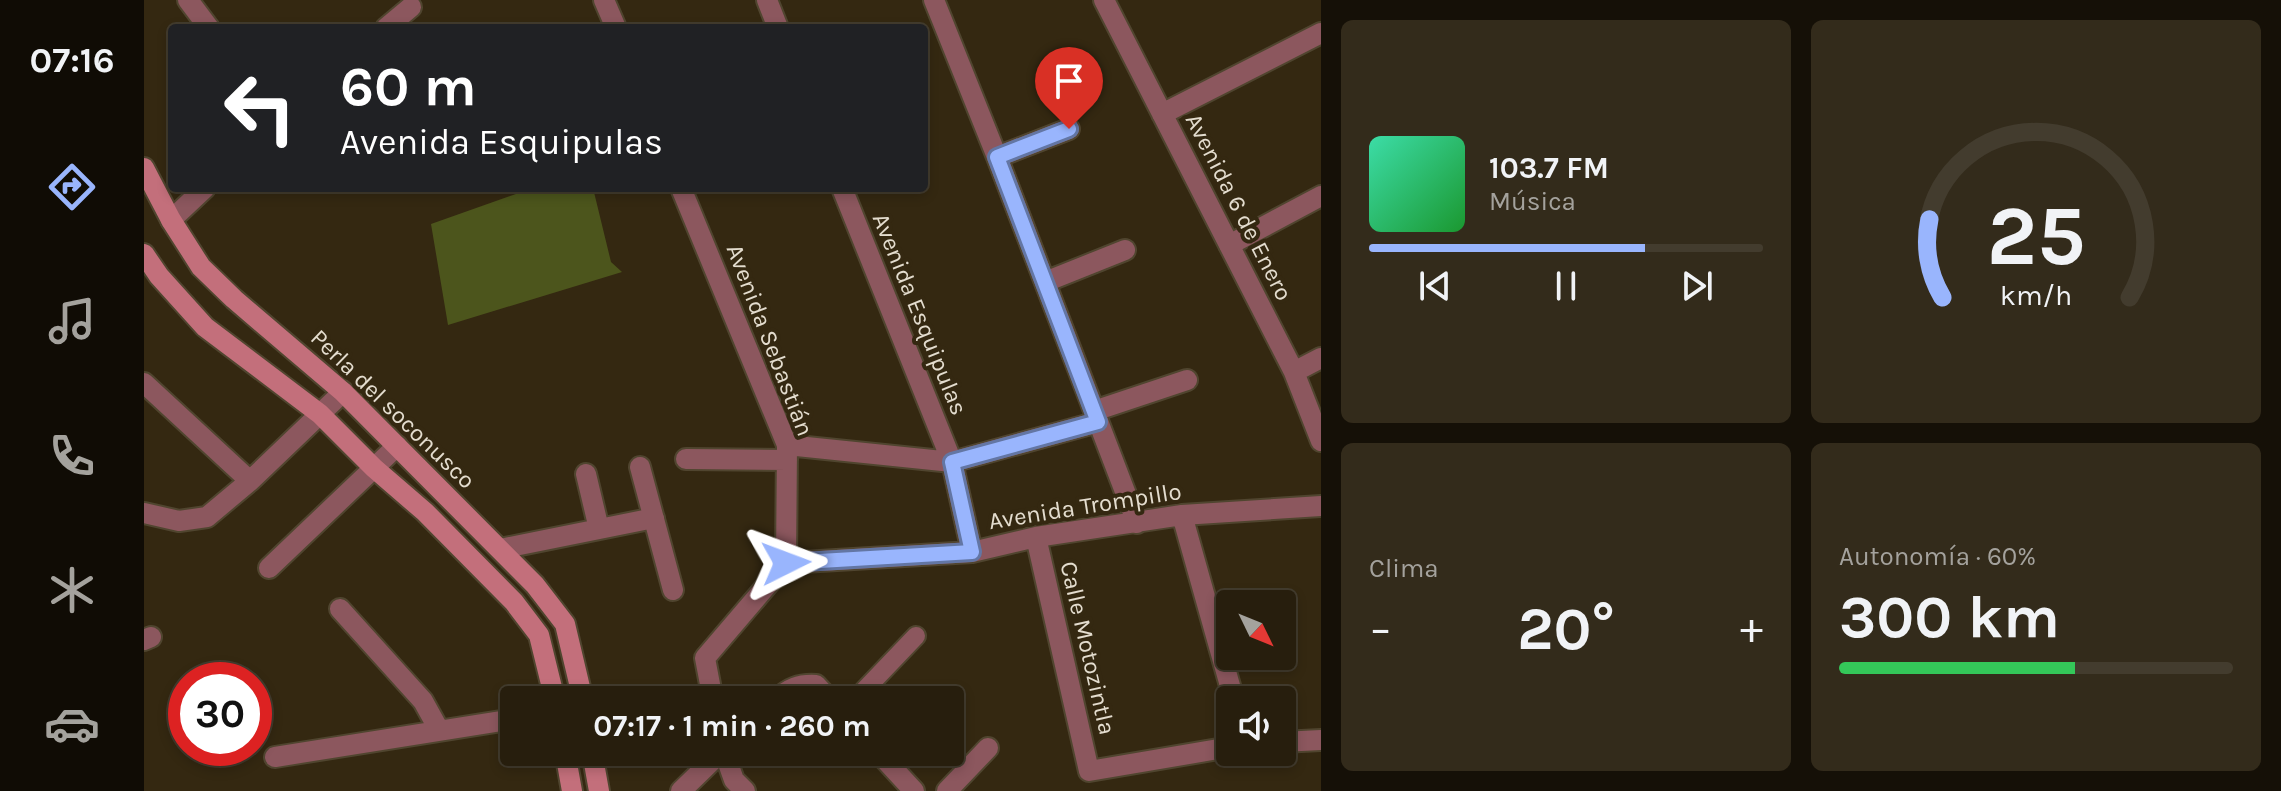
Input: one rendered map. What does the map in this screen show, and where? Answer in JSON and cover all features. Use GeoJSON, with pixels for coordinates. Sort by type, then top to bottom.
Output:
{"type":"FeatureCollection","features":[{"type":"Feature","properties":{"kind":"main road","name":"Perla del soconusco"},"geometry":{"type":"LineString","coordinates":[[144,168],[171,220],[201,267],[343,392],[535,585],[565,624],[580,686]]}},
{"type":"Feature","properties":{"kind":"main road"},"geometry":{"type":"LineString","coordinates":[[144,254],[159,276],[205,327],[320,414],[374,468],[425,512],[514,602],[539,635],[552,686]]}},
{"type":"Feature","properties":{"kind":"main road"},"geometry":{"type":"LineString","coordinates":[[568,766],[572,791]]}},
{"type":"Feature","properties":{"kind":"main road"},"geometry":{"type":"LineString","coordinates":[[595,766],[599,791]]}},
{"type":"Feature","properties":{"kind":"street"},"geometry":{"type":"LineString","coordinates":[[188,0],[206,24]]}},
{"type":"Feature","properties":{"kind":"street"},"geometry":{"type":"LineString","coordinates":[[604,0],[614,24]]}},
{"type":"Feature","properties":{"kind":"street"},"geometry":{"type":"LineString","coordinates":[[767,0],[776,24]]}},
{"type":"Feature","properties":{"kind":"street"},"geometry":{"type":"LineString","coordinates":[[934,0],[1137,523]]}},
{"type":"Feature","properties":{"kind":"street","name":"Avenida 6 de Enero"},"geometry":{"type":"LineString","coordinates":[[1104,0],[1294,372],[1321,441]]}},
{"type":"Feature","properties":{"kind":"street"},"geometry":{"type":"LineString","coordinates":[[391,24],[411,7]]}},
{"type":"Feature","properties":{"kind":"street"},"geometry":{"type":"LineString","coordinates":[[1162,114],[1321,33]]}},
{"type":"Feature","properties":{"kind":"street"},"geometry":{"type":"LineString","coordinates":[[997,157],[1069,129]]}},
{"type":"Feature","properties":{"kind":"street"},"geometry":{"type":"LineString","coordinates":[[171,220],[201,192]]}},
{"type":"Feature","properties":{"kind":"street","name":"Avenida Sebastián"},"geometry":{"type":"LineString","coordinates":[[683,192],[787,453],[786,563]]}},
{"type":"Feature","properties":{"kind":"street","name":"Avenida Esquipulas"},"geometry":{"type":"LineString","coordinates":[[844,192],[952,462],[972,552]]}},
{"type":"Feature","properties":{"kind":"street"},"geometry":{"type":"LineString","coordinates":[[1229,245],[1321,196]]}},
{"type":"Feature","properties":{"kind":"street"},"geometry":{"type":"LineString","coordinates":[[1045,282],[1125,250]]}},
{"type":"Feature","properties":{"kind":"street"},"geometry":{"type":"LineString","coordinates":[[1294,372],[1321,358]]}},
{"type":"Feature","properties":{"kind":"street"},"geometry":{"type":"LineString","coordinates":[[686,459],[787,453],[952,462],[1096,416],[1187,380]]}},
{"type":"Feature","properties":{"kind":"street"},"geometry":{"type":"LineString","coordinates":[[144,383],[250,481]]}},
{"type":"Feature","properties":{"kind":"street"},"geometry":{"type":"LineString","coordinates":[[144,513],[179,521],[207,517],[250,481],[343,392]]}},
{"type":"Feature","properties":{"kind":"street"},"geometry":{"type":"LineString","coordinates":[[269,568],[397,446]]}},
{"type":"Feature","properties":{"kind":"street"},"geometry":{"type":"LineString","coordinates":[[640,467],[673,590]]}},
{"type":"Feature","properties":{"kind":"street"},"geometry":{"type":"LineString","coordinates":[[586,474],[599,529]]}},
{"type":"Feature","properties":{"kind":"street","name":"Avenida Trompillo"},"geometry":{"type":"LineString","coordinates":[[786,563],[972,552],[1036,537],[1182,515],[1321,506]]}},
{"type":"Feature","properties":{"kind":"street"},"geometry":{"type":"LineString","coordinates":[[1182,515],[1230,686]]}},
{"type":"Feature","properties":{"kind":"street"},"geometry":{"type":"LineString","coordinates":[[500,549],[654,518]]}},
{"type":"Feature","properties":{"kind":"street","name":"Calle Motozintla"},"geometry":{"type":"LineString","coordinates":[[1036,537],[1089,771],[1216,749]]}},
{"type":"Feature","properties":{"kind":"street"},"geometry":{"type":"LineString","coordinates":[[710,686],[705,658],[786,563]]}},
{"type":"Feature","properties":{"kind":"street"},"geometry":{"type":"LineString","coordinates":[[340,609],[423,701],[439,730]]}},
{"type":"Feature","properties":{"kind":"street"},"geometry":{"type":"LineString","coordinates":[[868,686],[916,636]]}},
{"type":"Feature","properties":{"kind":"street"},"geometry":{"type":"LineString","coordinates":[[797,686],[817,686]]}},
{"type":"Feature","properties":{"kind":"street"},"geometry":{"type":"LineString","coordinates":[[275,757],[500,721]]}},
{"type":"Feature","properties":{"kind":"street"},"geometry":{"type":"LineString","coordinates":[[1296,741],[1321,740]]}},
{"type":"Feature","properties":{"kind":"street"},"geometry":{"type":"LineString","coordinates":[[947,791],[988,748]]}},
{"type":"Feature","properties":{"kind":"street"},"geometry":{"type":"LineString","coordinates":[[681,791],[707,766]]}},
{"type":"Feature","properties":{"kind":"street"},"geometry":{"type":"LineString","coordinates":[[728,766],[734,780],[745,791]]}},
{"type":"Feature","properties":{"kind":"street"},"geometry":{"type":"LineString","coordinates":[[891,766],[914,791]]}},
{"type":"Feature","properties":{"kind":"green space"},"geometry":{"type":"Polygon","coordinates":[[[522,192],[594,192],[611,262],[622,272],[448,325],[431,224],[522,192]]]}},
{"type":"Feature","properties":{"kind":"route"},"geometry":{"type":"LineString","coordinates":[[786,563],[972,552],[952,462],[1098,422],[997,157],[1069,129]]}}]}
